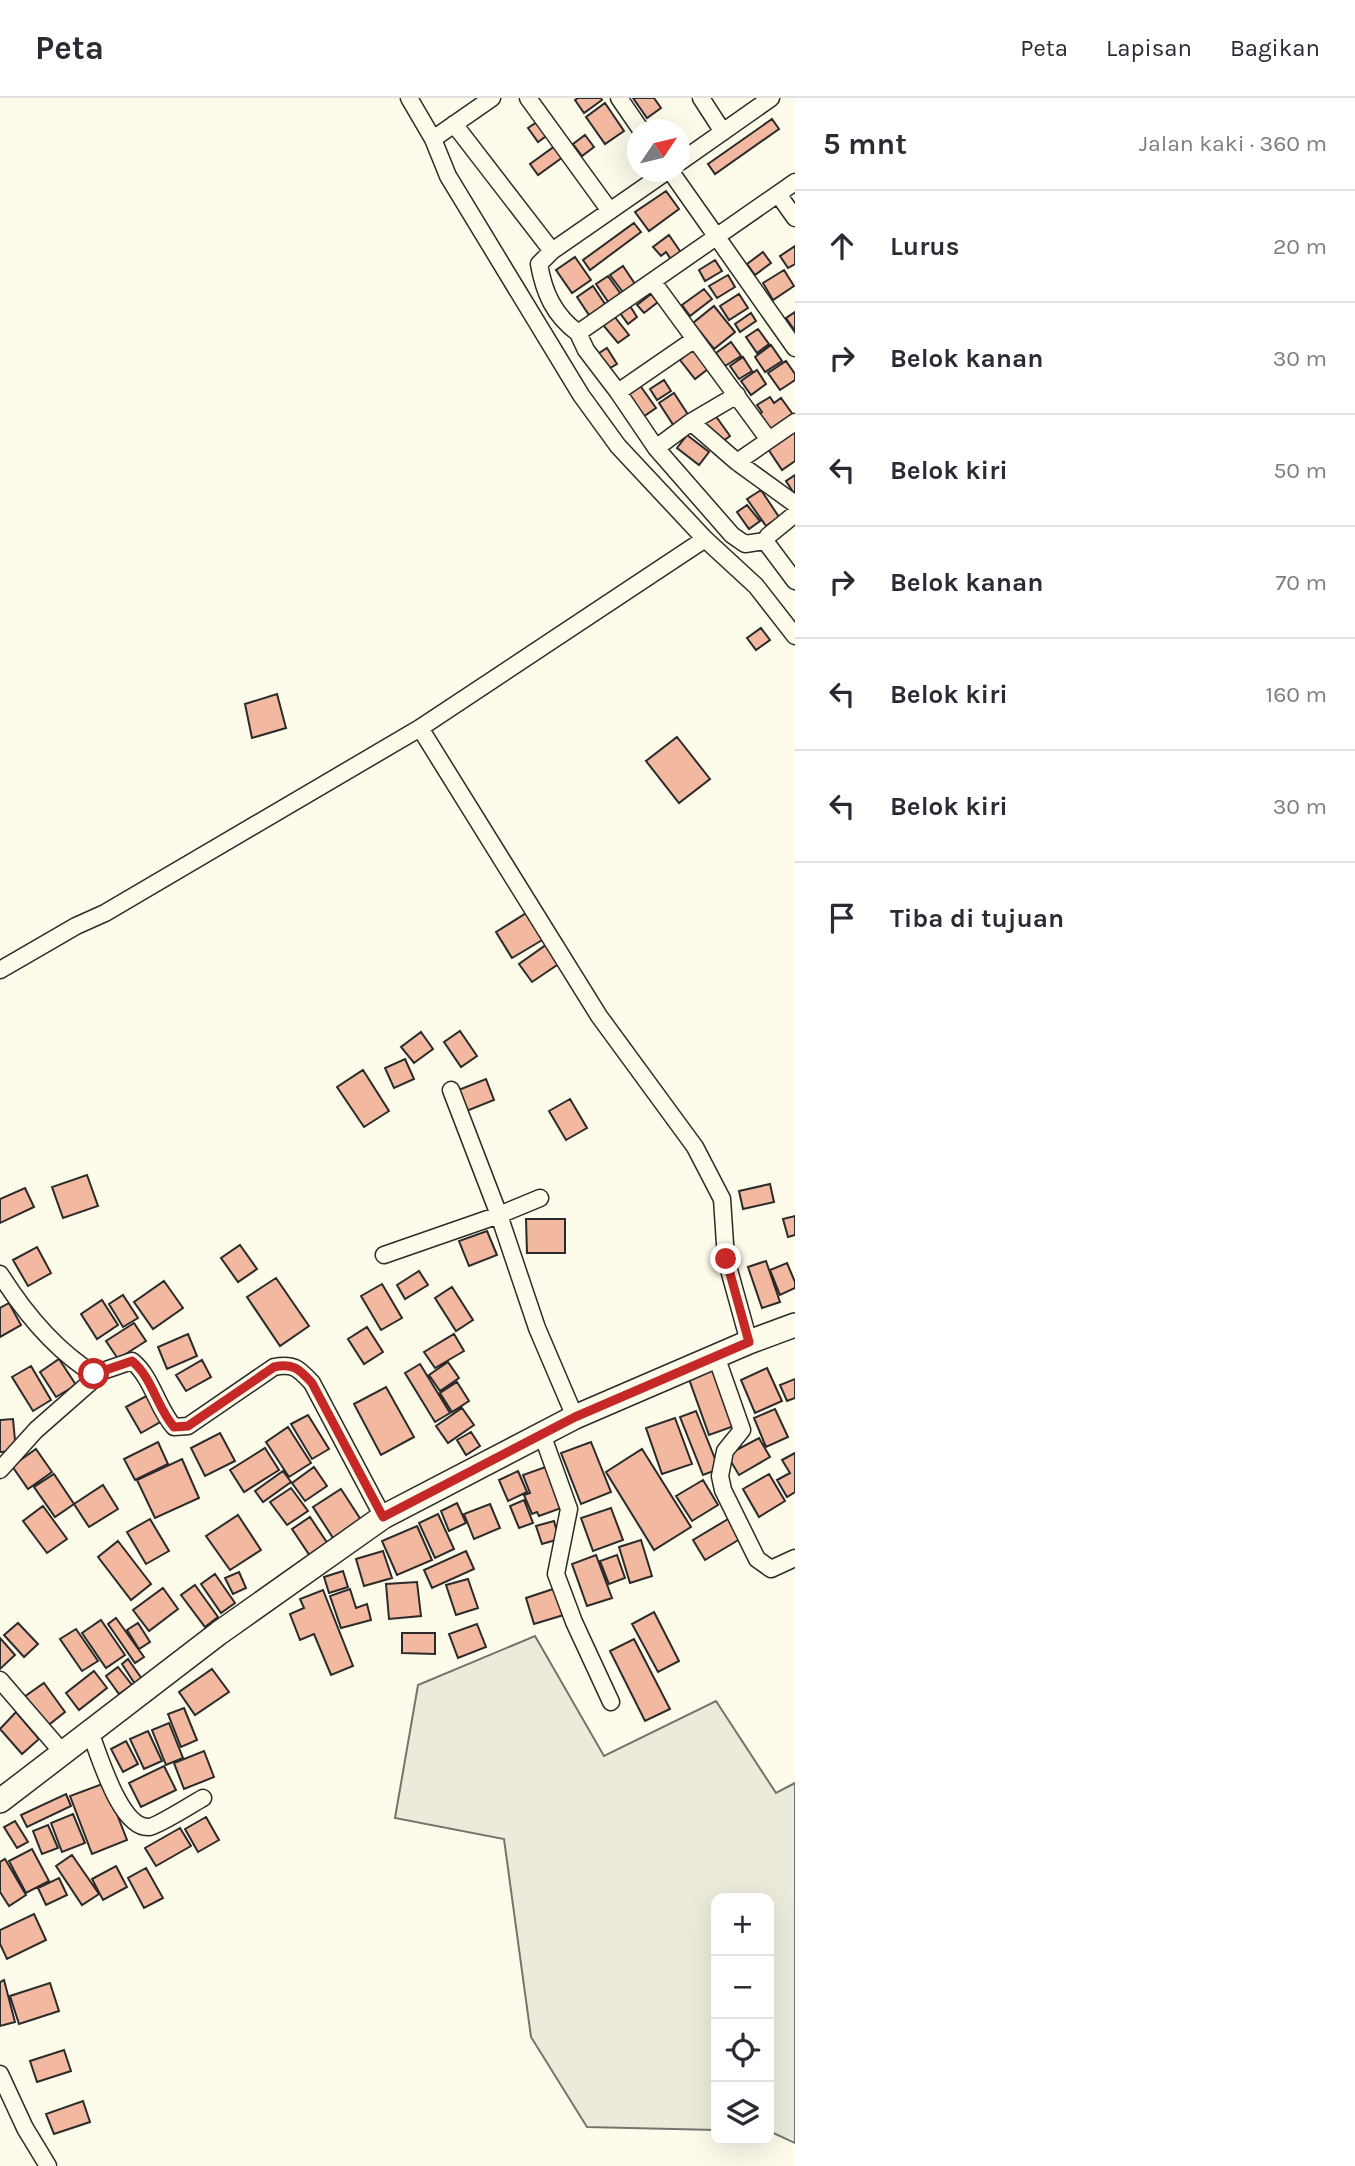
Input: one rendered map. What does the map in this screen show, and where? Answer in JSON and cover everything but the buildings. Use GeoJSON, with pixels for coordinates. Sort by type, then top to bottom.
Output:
{"type":"FeatureCollection","features":[{"type":"Feature","properties":{"kind":"main road"},"geometry":{"type":"LineString","coordinates":[[0,1801],[219,1633],[383,1517],[575,1417],[795,1325]]}},
{"type":"Feature","properties":{"kind":"street"},"geometry":{"type":"LineString","coordinates":[[409,98],[433,139],[447,176],[581,395],[618,446],[705,539],[756,586],[795,636]]}},
{"type":"Feature","properties":{"kind":"street"},"geometry":{"type":"LineString","coordinates":[[433,139],[492,98]]}},
{"type":"Feature","properties":{"kind":"street"},"geometry":{"type":"LineString","coordinates":[[528,98],[610,211]]}},
{"type":"Feature","properties":{"kind":"street"},"geometry":{"type":"LineString","coordinates":[[619,98],[633,119]]}},
{"type":"Feature","properties":{"kind":"street"},"geometry":{"type":"LineString","coordinates":[[701,98],[723,131]]}},
{"type":"Feature","properties":{"kind":"street"},"geometry":{"type":"LineString","coordinates":[[690,155],[771,98]]}},
{"type":"Feature","properties":{"kind":"street"},"geometry":{"type":"LineString","coordinates":[[454,124],[552,251]]}},
{"type":"Feature","properties":{"kind":"street"},"geometry":{"type":"LineString","coordinates":[[653,182],[552,251],[539,264],[543,288],[564,322],[578,333],[586,351],[656,448],[732,535],[745,544],[765,541],[795,514]]}},
{"type":"Feature","properties":{"kind":"street"},"geometry":{"type":"LineString","coordinates":[[676,182],[795,348]]}},
{"type":"Feature","properties":{"kind":"street"},"geometry":{"type":"LineString","coordinates":[[578,333],[795,182]]}},
{"type":"Feature","properties":{"kind":"street"},"geometry":{"type":"LineString","coordinates":[[778,194],[795,218]]}},
{"type":"Feature","properties":{"kind":"street"},"geometry":{"type":"LineString","coordinates":[[653,282],[769,440]]}},
{"type":"Feature","properties":{"kind":"street"},"geometry":{"type":"LineString","coordinates":[[618,392],[695,339]]}},
{"type":"Feature","properties":{"kind":"street"},"geometry":{"type":"LineString","coordinates":[[656,448],[691,422],[737,395]]}},
{"type":"Feature","properties":{"kind":"street"},"geometry":{"type":"LineString","coordinates":[[691,422],[737,462],[795,505]]}},
{"type":"Feature","properties":{"kind":"street"},"geometry":{"type":"LineString","coordinates":[[737,462],[795,422]]}},
{"type":"Feature","properties":{"kind":"street"},"geometry":{"type":"LineString","coordinates":[[0,970],[76,926],[106,913],[420,728],[705,539]]}},
{"type":"Feature","properties":{"kind":"street"},"geometry":{"type":"LineString","coordinates":[[765,541],[795,581]]}},
{"type":"Feature","properties":{"kind":"street"},"geometry":{"type":"LineString","coordinates":[[420,728],[599,1016],[695,1147],[722,1199],[726,1259],[749,1342]]}},
{"type":"Feature","properties":{"kind":"street"},"geometry":{"type":"LineString","coordinates":[[451,1090],[499,1215],[537,1328],[575,1417]]}},
{"type":"Feature","properties":{"kind":"street"},"geometry":{"type":"LineString","coordinates":[[384,1255],[540,1198]]}},
{"type":"Feature","properties":{"kind":"street"},"geometry":{"type":"LineString","coordinates":[[0,1274],[22,1308],[78,1364],[94,1374],[132,1361],[140,1367],[165,1417],[174,1427],[188,1426],[274,1367],[288,1364],[300,1371],[312,1383],[383,1517]]}},
{"type":"Feature","properties":{"kind":"street"},"geometry":{"type":"LineString","coordinates":[[716,1356],[742,1430],[725,1451],[720,1476],[723,1490],[757,1559],[771,1569],[795,1558]]}},
{"type":"Feature","properties":{"kind":"street"},"geometry":{"type":"LineString","coordinates":[[0,1470],[36,1430],[102,1372]]}},
{"type":"Feature","properties":{"kind":"street"},"geometry":{"type":"LineString","coordinates":[[542,1434],[569,1509],[556,1574],[574,1622],[611,1702]]}},
{"type":"Feature","properties":{"kind":"street"},"geometry":{"type":"LineString","coordinates":[[0,1680],[63,1752]]}},
{"type":"Feature","properties":{"kind":"street"},"geometry":{"type":"LineString","coordinates":[[90,1732],[119,1805],[138,1825],[151,1827],[202,1798]]}},
{"type":"Feature","properties":{"kind":"street"},"geometry":{"type":"LineString","coordinates":[[0,2074],[25,2128],[48,2166]]}},
{"type":"Feature","properties":{"kind":"shaded area"},"geometry":{"type":"Polygon","coordinates":[[[535,1636],[604,1756],[716,1701],[776,1793],[795,1783],[795,2143],[774,2133],[774,1893],[711,1893],[711,2130],[587,2127],[531,2037],[504,1839],[395,1818],[418,1685],[535,1636]]]}},
{"type":"Feature","properties":{"kind":"route"},"geometry":{"type":"LineString","coordinates":[[94,1374],[132,1361],[140,1367],[165,1417],[174,1427],[188,1426],[274,1367],[288,1364],[312,1383],[383,1517],[575,1417],[749,1342],[726,1259]]}}]}
